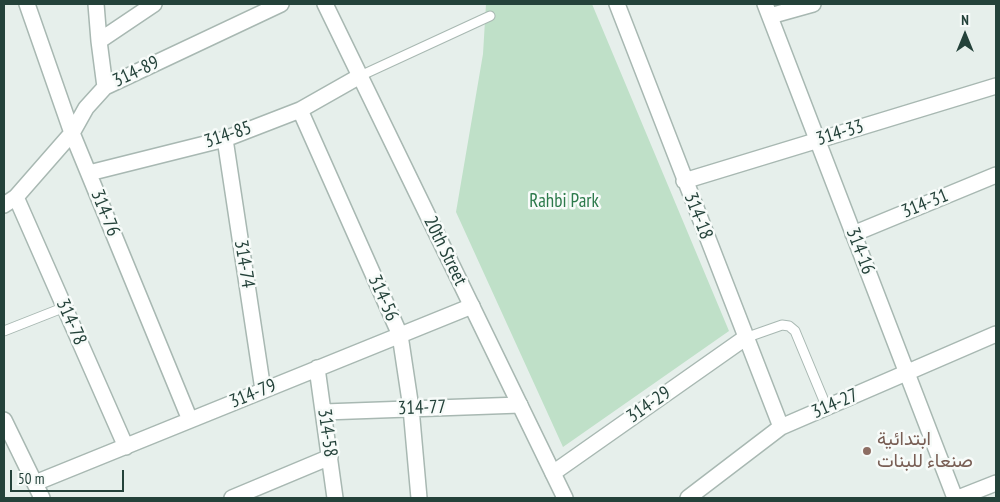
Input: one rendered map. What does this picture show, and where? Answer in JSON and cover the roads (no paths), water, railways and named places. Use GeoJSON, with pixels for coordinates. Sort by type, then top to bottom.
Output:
{"type":"FeatureCollection","features":[{"type":"Feature","properties":{"kind":"street","name":"314-76"},"geometry":{"type":"LineString","coordinates":[[27,4],[72,134],[190,420]]}},
{"type":"Feature","properties":{"kind":"street"},"geometry":{"type":"LineString","coordinates":[[96,4],[105,87]]}},
{"type":"Feature","properties":{"kind":"street"},"geometry":{"type":"LineString","coordinates":[[99,41],[154,4]]}},
{"type":"Feature","properties":{"kind":"street","name":"314-89"},"geometry":{"type":"LineString","coordinates":[[10,201],[72,134],[86,108],[105,87],[281,4]]}},
{"type":"Feature","properties":{"kind":"street","name":"20th Street"},"geometry":{"type":"LineString","coordinates":[[325,4],[565,498]]}},
{"type":"Feature","properties":{"kind":"street","name":"314-18"},"geometry":{"type":"LineString","coordinates":[[617,4],[684,181],[781,427]]}},
{"type":"Feature","properties":{"kind":"street"},"geometry":{"type":"LineString","coordinates":[[767,10],[813,4]]}},
{"type":"Feature","properties":{"kind":"street","name":"314-16"},"geometry":{"type":"LineString","coordinates":[[767,10],[956,498]]}},
{"type":"Feature","properties":{"kind":"street","name":"314-85"},"geometry":{"type":"LineString","coordinates":[[89,173],[225,138],[300,110],[360,76]]}},
{"type":"Feature","properties":{"kind":"street","name":"314-33"},"geometry":{"type":"LineString","coordinates":[[684,181],[996,86]]}},
{"type":"Feature","properties":{"kind":"street","name":"314-56"},"geometry":{"type":"LineString","coordinates":[[300,110],[400,334],[411,408],[419,498]]}},
{"type":"Feature","properties":{"kind":"street","name":"314-74"},"geometry":{"type":"LineString","coordinates":[[225,138],[264,390]]}},
{"type":"Feature","properties":{"kind":"street","name":"314-31"},"geometry":{"type":"LineString","coordinates":[[853,234],[996,175]]}},
{"type":"Feature","properties":{"kind":"street","name":"314-78"},"geometry":{"type":"LineString","coordinates":[[10,201],[65,307],[126,446]]}},
{"type":"Feature","properties":{"kind":"street","name":"314-79"},"geometry":{"type":"LineString","coordinates":[[39,494],[126,446],[472,306]]}},
{"type":"Feature","properties":{"kind":"street","name":"314-27"},"geometry":{"type":"LineString","coordinates":[[688,498],[781,427],[996,334]]}},
{"type":"Feature","properties":{"kind":"street","name":"314-29"},"geometry":{"type":"LineString","coordinates":[[553,473],[745,338]]}},
{"type":"Feature","properties":{"kind":"street","name":"314-58"},"geometry":{"type":"LineString","coordinates":[[318,368],[335,498]]}},
{"type":"Feature","properties":{"kind":"street","name":"314-77"},"geometry":{"type":"LineString","coordinates":[[324,412],[520,405]]}},
{"type":"Feature","properties":{"kind":"street"},"geometry":{"type":"LineString","coordinates":[[4,420],[39,494]]}},
{"type":"Feature","properties":{"kind":"street"},"geometry":{"type":"LineString","coordinates":[[232,498],[330,457]]}},
{"type":"Feature","properties":{"kind":"street"},"geometry":{"type":"LineString","coordinates":[[956,498],[996,484]]}},
{"type":"Feature","properties":{"kind":"lane"},"geometry":{"type":"LineString","coordinates":[[360,76],[490,16]]}},
{"type":"Feature","properties":{"kind":"lane"},"geometry":{"type":"LineString","coordinates":[[4,331],[65,307]]}},
{"type":"Feature","properties":{"kind":"lane"},"geometry":{"type":"LineString","coordinates":[[745,338],[782,325],[789,326],[795,331],[827,408]]}},
{"type":"Feature","properties":{"kind":"place","name":"ابتدائية صنعاء للبنات"},"geometry":{"type":"Point","coordinates":[867,451]}},
{"type":"Feature","properties":{"kind":"park label","name":"Rahbi Park"},"geometry":{"type":"Point","coordinates":[564,202]}}]}
